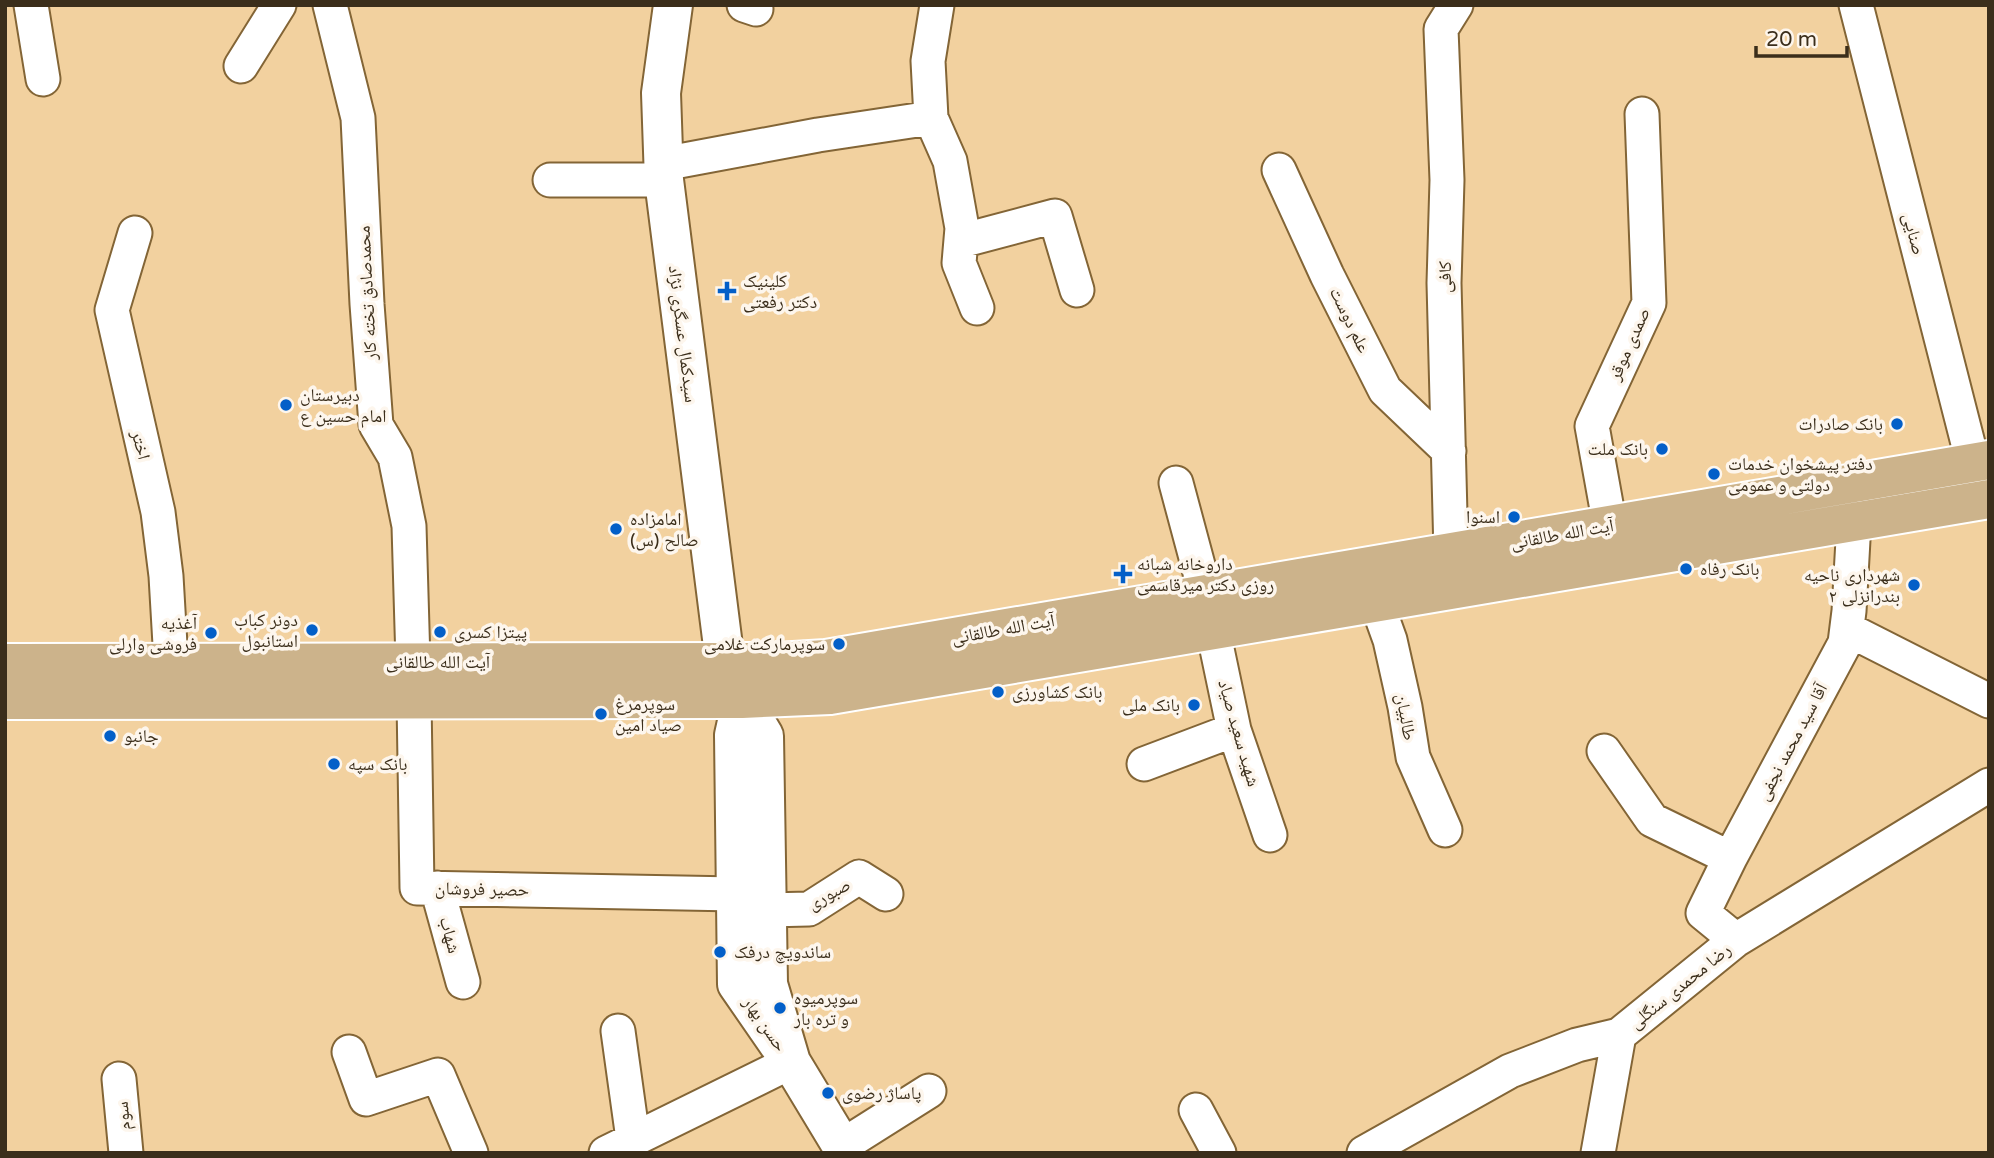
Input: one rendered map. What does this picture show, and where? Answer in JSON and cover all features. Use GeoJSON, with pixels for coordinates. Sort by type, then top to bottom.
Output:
{"type":"FeatureCollection","features":[{"type":"Feature","properties":{"kind":"main road","name":"آیت الله طالقانی"},"geometry":{"type":"LineString","coordinates":[[5,700],[742,699],[830,695],[1210,612],[1451,553],[1981,462]]}},
{"type":"Feature","properties":{"kind":"main road"},"geometry":{"type":"LineString","coordinates":[[1981,462],[1984,500]]}},
{"type":"Feature","properties":{"kind":"main road","name":"آیت الله طالقانی"},"geometry":{"type":"LineString","coordinates":[[5,663],[726,662],[826,659],[1210,612],[1376,601],[1984,500]]}},
{"type":"Feature","properties":{"kind":"street"},"geometry":{"type":"LineString","coordinates":[[31,5],[43,79]]}},
{"type":"Feature","properties":{"kind":"street"},"geometry":{"type":"LineString","coordinates":[[241,66],[279,5]]}},
{"type":"Feature","properties":{"kind":"street","name":"محمدصادق تخته کار"},"geometry":{"type":"LineString","coordinates":[[330,5],[358,118],[376,425],[395,457],[409,526],[413,662]]}},
{"type":"Feature","properties":{"kind":"street","name":"سیدکمال عسگری نژاد"},"geometry":{"type":"LineString","coordinates":[[673,5],[660,93],[664,172],[726,662],[742,699]]}},
{"type":"Feature","properties":{"kind":"street"},"geometry":{"type":"LineString","coordinates":[[937,5],[928,61],[931,118],[950,161],[962,228],[959,263],[977,308]]}},
{"type":"Feature","properties":{"kind":"street","name":"کافی"},"geometry":{"type":"LineString","coordinates":[[1451,553],[1444,283],[1447,180],[1441,29],[1456,5]]}},
{"type":"Feature","properties":{"kind":"street","name":"صنایی"},"geometry":{"type":"LineString","coordinates":[[1856,5],[1981,462]]}},
{"type":"Feature","properties":{"kind":"street","name":"صمدی موقر"},"geometry":{"type":"LineString","coordinates":[[1610,526],[1592,426],[1649,303],[1642,114]]}},
{"type":"Feature","properties":{"kind":"street"},"geometry":{"type":"LineString","coordinates":[[550,180],[664,172],[818,135],[931,118]]}},
{"type":"Feature","properties":{"kind":"street","name":"علم دوست"},"geometry":{"type":"LineString","coordinates":[[1279,170],[1327,275],[1385,390],[1449,451]]}},
{"type":"Feature","properties":{"kind":"street"},"geometry":{"type":"LineString","coordinates":[[961,241],[1055,216],[1077,290]]}},
{"type":"Feature","properties":{"kind":"street","name":"اختر"},"geometry":{"type":"LineString","coordinates":[[135,233],[112,310],[158,512],[166,576],[171,662]]}},
{"type":"Feature","properties":{"kind":"street","name":"شهید سعید صیاد"},"geometry":{"type":"LineString","coordinates":[[1176,483],[1210,612],[1234,730],[1270,835]]}},
{"type":"Feature","properties":{"kind":"street","name":"آقا سید محمد نجفی"},"geometry":{"type":"LineString","coordinates":[[1736,940],[1703,913],[1845,643],[1854,522]]}},
{"type":"Feature","properties":{"kind":"street","name":"طالبیان"},"geometry":{"type":"LineString","coordinates":[[1376,601],[1390,639],[1413,757],[1445,830]]}},
{"type":"Feature","properties":{"kind":"street"},"geometry":{"type":"LineString","coordinates":[[1847,629],[1989,701]]}},
{"type":"Feature","properties":{"kind":"street","name":"حصیر فروشان"},"geometry":{"type":"LineString","coordinates":[[414,699],[416,888],[751,902]]}},
{"type":"Feature","properties":{"kind":"street","name":"حسن بهار"},"geometry":{"type":"LineString","coordinates":[[742,699],[734,736],[751,902],[737,984],[791,1062],[844,1149]]}},
{"type":"Feature","properties":{"kind":"street"},"geometry":{"type":"LineString","coordinates":[[1144,764],[1234,730]]}},
{"type":"Feature","properties":{"kind":"street"},"geometry":{"type":"LineString","coordinates":[[1604,751],[1652,820],[1730,858]]}},
{"type":"Feature","properties":{"kind":"street","name":"رضا محمدی سنگلی"},"geometry":{"type":"LineString","coordinates":[[1598,1153],[1619,1035],[1736,940],[1989,785]]}},
{"type":"Feature","properties":{"kind":"street","name":"صبوری"},"geometry":{"type":"LineString","coordinates":[[751,902],[808,909],[859,877],[886,894]]}},
{"type":"Feature","properties":{"kind":"street","name":"شهاب"},"geometry":{"type":"LineString","coordinates":[[437,888],[463,982]]}},
{"type":"Feature","properties":{"kind":"street"},"geometry":{"type":"LineString","coordinates":[[618,1031],[620,1146],[791,1062]]}},
{"type":"Feature","properties":{"kind":"street"},"geometry":{"type":"LineString","coordinates":[[1364,1153],[1510,1071],[1577,1045],[1619,1035]]}},
{"type":"Feature","properties":{"kind":"street"},"geometry":{"type":"LineString","coordinates":[[349,1052],[366,1099],[438,1074],[471,1153]]}},
{"type":"Feature","properties":{"kind":"street","name":"سوم"},"geometry":{"type":"LineString","coordinates":[[119,1079],[126,1153]]}},
{"type":"Feature","properties":{"kind":"street"},"geometry":{"type":"LineString","coordinates":[[844,1149],[929,1091]]}},
{"type":"Feature","properties":{"kind":"street"},"geometry":{"type":"LineString","coordinates":[[1196,1110],[1219,1153]]}},
{"type":"Feature","properties":{"kind":"place","name":"کلینیک دکتر رفعتی"},"geometry":{"type":"Point","coordinates":[727,291]}},
{"type":"Feature","properties":{"kind":"place","name":"دبیرستان امام حسین ع"},"geometry":{"type":"Point","coordinates":[286,405]}},
{"type":"Feature","properties":{"kind":"place","name":"بانک صادرات"},"geometry":{"type":"Point","coordinates":[1897,424]}},
{"type":"Feature","properties":{"kind":"place","name":"بانک ملت"},"geometry":{"type":"Point","coordinates":[1662,449]}},
{"type":"Feature","properties":{"kind":"place","name":"دفتر پیشخوان خدمات دولتی و عمومی"},"geometry":{"type":"Point","coordinates":[1714,474]}},
{"type":"Feature","properties":{"kind":"place","name":"اسنوا"},"geometry":{"type":"Point","coordinates":[1514,517]}},
{"type":"Feature","properties":{"kind":"place","name":"امامزاده صالح (س)"},"geometry":{"type":"Point","coordinates":[616,529]}},
{"type":"Feature","properties":{"kind":"place","name":"بانک رفاه"},"geometry":{"type":"Point","coordinates":[1686,569]}},
{"type":"Feature","properties":{"kind":"place","name":"داروخانه شبانه روزی دکتر میرقاسمی"},"geometry":{"type":"Point","coordinates":[1123,574]}},
{"type":"Feature","properties":{"kind":"place","name":"شهرداری ناحیه ۲ بندرانزلی"},"geometry":{"type":"Point","coordinates":[1914,585]}},
{"type":"Feature","properties":{"kind":"place","name":"دونر کباب استانبول"},"geometry":{"type":"Point","coordinates":[312,630]}},
{"type":"Feature","properties":{"kind":"place","name":"پیتزا کسری"},"geometry":{"type":"Point","coordinates":[440,632]}},
{"type":"Feature","properties":{"kind":"place","name":"آغذیه فروشی وارلی"},"geometry":{"type":"Point","coordinates":[211,633]}},
{"type":"Feature","properties":{"kind":"place","name":"سوپرمارکت غلامی"},"geometry":{"type":"Point","coordinates":[839,644]}},
{"type":"Feature","properties":{"kind":"place","name":"بانک کشاورزی"},"geometry":{"type":"Point","coordinates":[998,692]}},
{"type":"Feature","properties":{"kind":"place","name":"بانک ملی"},"geometry":{"type":"Point","coordinates":[1194,705]}},
{"type":"Feature","properties":{"kind":"place","name":"سوپرمرغ صیاد امین"},"geometry":{"type":"Point","coordinates":[601,714]}},
{"type":"Feature","properties":{"kind":"place","name":"جانبو"},"geometry":{"type":"Point","coordinates":[110,736]}},
{"type":"Feature","properties":{"kind":"place","name":"بانک سپه"},"geometry":{"type":"Point","coordinates":[334,764]}},
{"type":"Feature","properties":{"kind":"place","name":"ساندویچ درفک"},"geometry":{"type":"Point","coordinates":[720,952]}},
{"type":"Feature","properties":{"kind":"place","name":"سوپرمیوه و تره بار"},"geometry":{"type":"Point","coordinates":[780,1008]}},
{"type":"Feature","properties":{"kind":"place","name":"پاساژ رضوی"},"geometry":{"type":"Point","coordinates":[828,1093]}}]}
